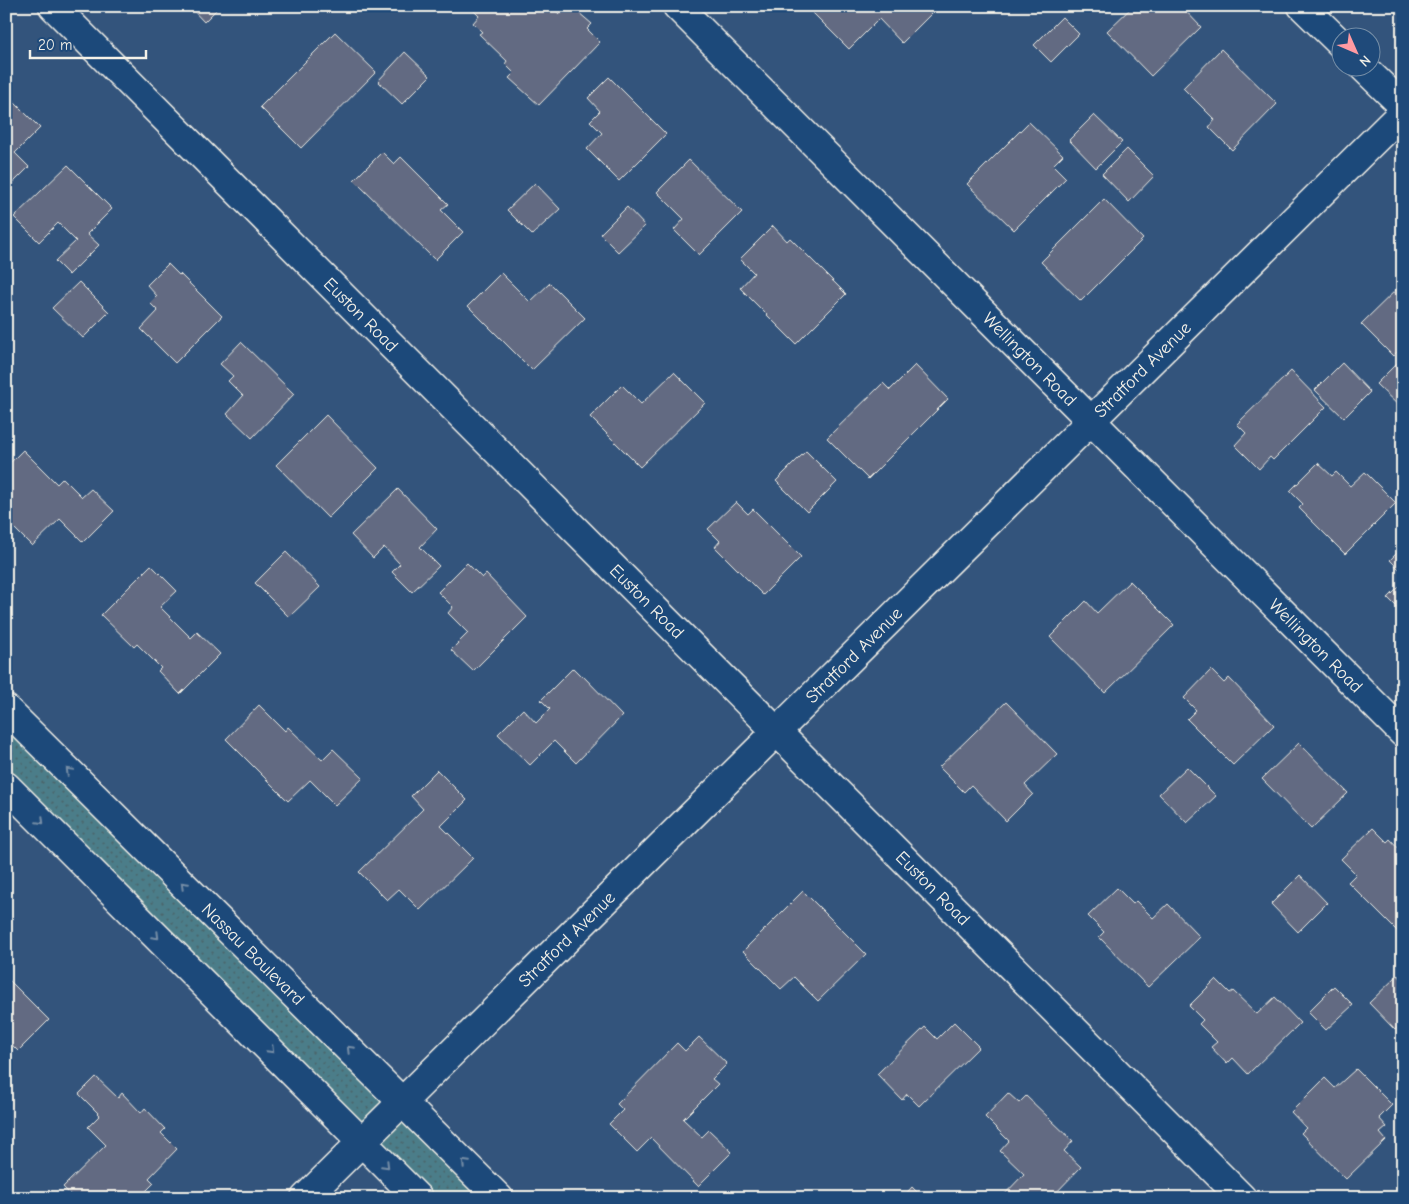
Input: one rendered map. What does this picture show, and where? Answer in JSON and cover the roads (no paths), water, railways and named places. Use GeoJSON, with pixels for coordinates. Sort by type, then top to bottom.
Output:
{"type":"FeatureCollection","features":[{"type":"Feature","properties":{"kind":"street","name":"Euston Road"},"geometry":{"type":"LineString","coordinates":[[53,6],[1242,1198]]}},
{"type":"Feature","properties":{"kind":"street","name":"Wellington Road"},"geometry":{"type":"LineString","coordinates":[[677,6],[1403,733]]}},
{"type":"Feature","properties":{"kind":"street"},"geometry":{"type":"LineString","coordinates":[[1302,6],[1332,35]]}},
{"type":"Feature","properties":{"kind":"street"},"geometry":{"type":"LineString","coordinates":[[1374,78],[1403,106]]}},
{"type":"Feature","properties":{"kind":"street","name":"Stratford Avenue"},"geometry":{"type":"LineString","coordinates":[[305,1198],[1403,112]]}},
{"type":"Feature","properties":{"kind":"street","name":"Nassau Boulevard"},"geometry":{"type":"LineString","coordinates":[[6,709],[499,1198]]}},
{"type":"Feature","properties":{"kind":"street"},"geometry":{"type":"LineString","coordinates":[[6,786],[418,1198]]}}]}
